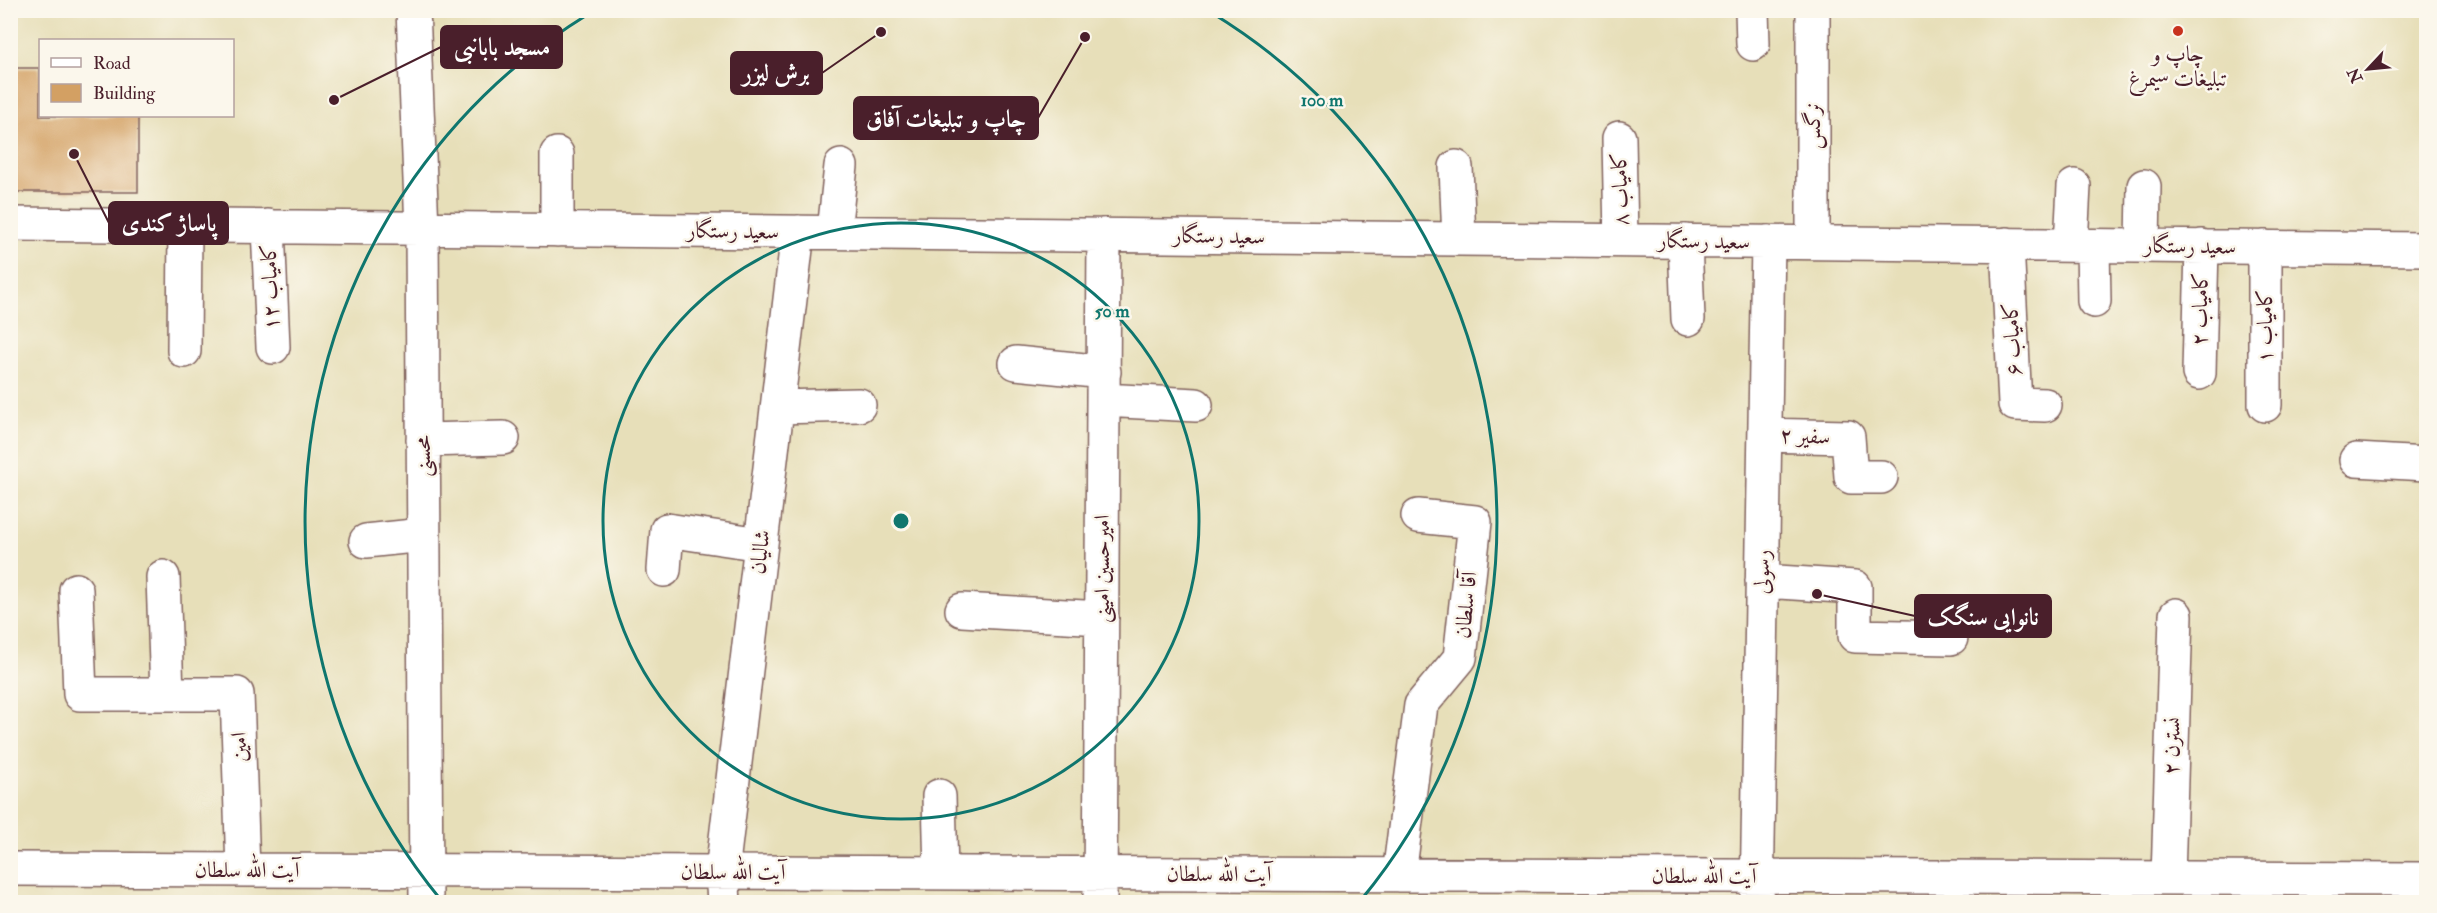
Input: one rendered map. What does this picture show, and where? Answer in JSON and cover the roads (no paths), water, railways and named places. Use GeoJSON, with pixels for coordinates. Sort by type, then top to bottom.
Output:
{"type":"FeatureCollection","features":[{"type":"Feature","properties":{"kind":"street","name":"محسنی"},"geometry":{"type":"LineString","coordinates":[[413,10],[422,228],[425,887]]}},
{"type":"Feature","properties":{"kind":"street"},"geometry":{"type":"LineString","coordinates":[[1752,10],[1753,44]]}},
{"type":"Feature","properties":{"kind":"street","name":"نرگس"},"geometry":{"type":"LineString","coordinates":[[1813,10],[1813,242]]}},
{"type":"Feature","properties":{"kind":"street","name":"کامیاب ۸"},"geometry":{"type":"LineString","coordinates":[[1619,138],[1621,240]]}},
{"type":"Feature","properties":{"kind":"street"},"geometry":{"type":"LineString","coordinates":[[557,153],[557,230]]}},
{"type":"Feature","properties":{"kind":"street"},"geometry":{"type":"LineString","coordinates":[[834,232],[841,166]]}},
{"type":"Feature","properties":{"kind":"street"},"geometry":{"type":"LineString","coordinates":[[1456,167],[1459,239]]}},
{"type":"Feature","properties":{"kind":"street"},"geometry":{"type":"LineString","coordinates":[[2074,186],[2082,245],[2094,301]]}},
{"type":"Feature","properties":{"kind":"street"},"geometry":{"type":"LineString","coordinates":[[2143,246],[2144,186]]}},
{"type":"Feature","properties":{"kind":"street","name":"سعید رستگار"},"geometry":{"type":"LineString","coordinates":[[10,224],[2427,249]]}},
{"type":"Feature","properties":{"kind":"street"},"geometry":{"type":"LineString","coordinates":[[184,351],[185,226]]}},
{"type":"Feature","properties":{"kind":"street","name":"کامیاب ۱۲"},"geometry":{"type":"LineString","coordinates":[[268,226],[273,347]]}},
{"type":"Feature","properties":{"kind":"street","name":"شالیان"},"geometry":{"type":"LineString","coordinates":[[723,887],[798,232]]}},
{"type":"Feature","properties":{"kind":"street","name":"امیرحسین امینی"},"geometry":{"type":"LineString","coordinates":[[1100,888],[1104,235]]}},
{"type":"Feature","properties":{"kind":"street"},"geometry":{"type":"LineString","coordinates":[[1685,241],[1688,319]]}},
{"type":"Feature","properties":{"kind":"street","name":"رسولی"},"geometry":{"type":"LineString","coordinates":[[1757,889],[1768,242]]}},
{"type":"Feature","properties":{"kind":"street","name":"کامیاب ۶"},"geometry":{"type":"LineString","coordinates":[[2007,244],[2015,404],[2045,405]]}},
{"type":"Feature","properties":{"kind":"street","name":"کامیاب ۲"},"geometry":{"type":"LineString","coordinates":[[2199,373],[2202,246]]}},
{"type":"Feature","properties":{"kind":"street","name":"کامیاب ۱"},"geometry":{"type":"LineString","coordinates":[[2265,247],[2265,405]]}},
{"type":"Feature","properties":{"kind":"street"},"geometry":{"type":"LineString","coordinates":[[1016,363],[1103,386],[1196,405]]}},
{"type":"Feature","properties":{"kind":"street"},"geometry":{"type":"LineString","coordinates":[[778,407],[860,405]]}},
{"type":"Feature","properties":{"kind":"street","name":"سفیر ۲"},"geometry":{"type":"LineString","coordinates":[[1765,435],[1848,437],[1851,477],[1881,477]]}},
{"type":"Feature","properties":{"kind":"street"},"geometry":{"type":"LineString","coordinates":[[423,440],[503,438]]}},
{"type":"Feature","properties":{"kind":"street"},"geometry":{"type":"LineString","coordinates":[[2356,460],[2427,465]]}},
{"type":"Feature","properties":{"kind":"street","name":"آقا سلطان"},"geometry":{"type":"LineString","coordinates":[[1399,875],[1420,705],[1460,658],[1475,522],[1418,516]]}},
{"type":"Feature","properties":{"kind":"street"},"geometry":{"type":"LineString","coordinates":[[664,570],[667,530],[761,544]]}},
{"type":"Feature","properties":{"kind":"street"},"geometry":{"type":"LineString","coordinates":[[366,541],[423,536]]}},
{"type":"Feature","properties":{"kind":"street"},"geometry":{"type":"LineString","coordinates":[[164,577],[167,694]]}},
{"type":"Feature","properties":{"kind":"street"},"geometry":{"type":"LineString","coordinates":[[1762,580],[1855,587],[1855,636],[1951,638]]}},
{"type":"Feature","properties":{"kind":"street","name":"امین"},"geometry":{"type":"LineString","coordinates":[[76,590],[80,694],[237,694],[243,870]]}},
{"type":"Feature","properties":{"kind":"street"},"geometry":{"type":"LineString","coordinates":[[962,610],[1102,618]]}},
{"type":"Feature","properties":{"kind":"street","name":"نسترن ۲"},"geometry":{"type":"LineString","coordinates":[[2168,878],[2176,615]]}},
{"type":"Feature","properties":{"kind":"street"},"geometry":{"type":"LineString","coordinates":[[939,796],[941,873]]}},
{"type":"Feature","properties":{"kind":"street","name":"آیت الله سلطان"},"geometry":{"type":"LineString","coordinates":[[10,869],[243,870],[425,887],[723,887],[941,873],[1100,888],[1399,875],[1599,889],[2104,890],[2168,878],[2273,890],[2427,879]]}},
{"type":"Feature","properties":{"kind":"place","name":"چاپ و تبلیغات سیمرغ"},"geometry":{"type":"Point","coordinates":[2178,31]}},
{"type":"Feature","properties":{"kind":"place","name":"برش لیزر"},"geometry":{"type":"Point","coordinates":[881,32]}},
{"type":"Feature","properties":{"kind":"place","name":"چاپ و تبلیغات آفاق"},"geometry":{"type":"Point","coordinates":[1085,37]}},
{"type":"Feature","properties":{"kind":"place","name":"مسجد بابانبی"},"geometry":{"type":"Point","coordinates":[334,100]}},
{"type":"Feature","properties":{"kind":"place","name":"پاساژ کندی"},"geometry":{"type":"Point","coordinates":[74,154]}},
{"type":"Feature","properties":{"kind":"place","name":"نانوایی سنگک"},"geometry":{"type":"Point","coordinates":[1817,594]}}]}
